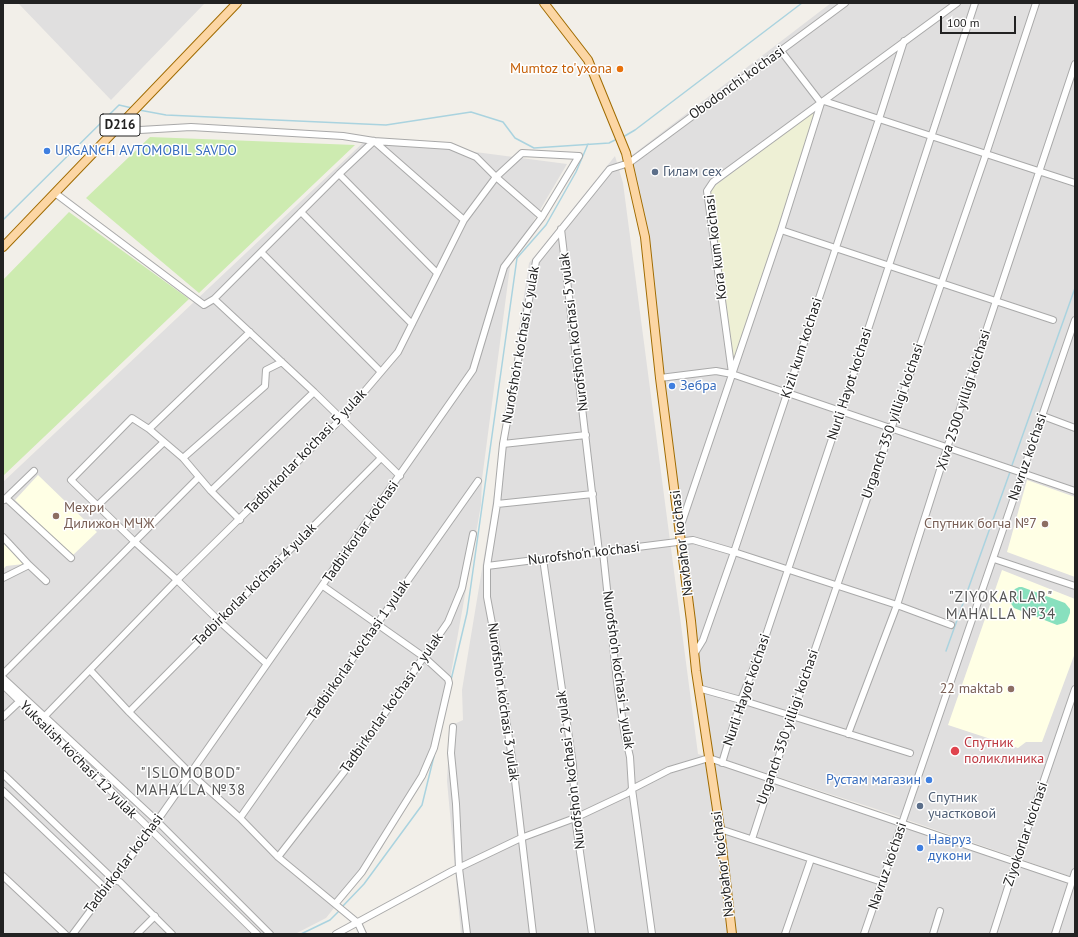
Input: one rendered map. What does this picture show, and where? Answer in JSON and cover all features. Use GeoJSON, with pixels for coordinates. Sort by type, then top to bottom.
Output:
{"type":"FeatureCollection","features":[{"type":"Feature","properties":{"kind":"main road","name":"D216"},"geometry":{"type":"LineString","coordinates":[[3,247],[237,3]]}},
{"type":"Feature","properties":{"kind":"main road","name":"Navbahor ko'chasi"},"geometry":{"type":"LineString","coordinates":[[544,3],[588,60],[626,153],[645,237],[660,378],[682,542],[698,688],[720,829],[732,934]]}},
{"type":"Feature","properties":{"kind":"street","name":"Obodonchi ko'chasi"},"geometry":{"type":"LineString","coordinates":[[628,163],[845,3]]}},
{"type":"Feature","properties":{"kind":"street","name":"Kora kum ko'chasi"},"geometry":{"type":"LineString","coordinates":[[732,374],[707,191],[713,182],[957,3]]}},
{"type":"Feature","properties":{"kind":"street","name":"Nurli Hayot ko'chasi"},"geometry":{"type":"LineString","coordinates":[[722,763],[741,700],[764,641],[841,412],[975,3]]}},
{"type":"Feature","properties":{"kind":"street","name":"Urganch 350 yilligi ko'chasi"},"geometry":{"type":"LineString","coordinates":[[752,839],[770,780],[986,154],[1036,3]]}},
{"type":"Feature","properties":{"kind":"street","name":"Kizil kum ko'chasi"},"geometry":{"type":"LineString","coordinates":[[694,653],[703,640],[734,552],[835,248],[880,119],[904,41]]}},
{"type":"Feature","properties":{"kind":"street"},"geometry":{"type":"LineString","coordinates":[[781,51],[823,102],[880,119],[1075,183]]}},
{"type":"Feature","properties":{"kind":"street","name":"Xiva 2500 yilligi ko'chasi"},"geometry":{"type":"LineString","coordinates":[[848,734],[897,605],[1075,64]]}},
{"type":"Feature","properties":{"kind":"street","name":"Kora kum ko'chasi"},"geometry":{"type":"LineString","coordinates":[[680,528],[823,102]]}},
{"type":"Feature","properties":{"kind":"street"},"geometry":{"type":"LineString","coordinates":[[120,125],[140,130],[191,127],[343,136],[374,141],[450,146],[476,157],[496,178],[542,217]]}},
{"type":"Feature","properties":{"kind":"street"},"geometry":{"type":"LineString","coordinates":[[55,193],[204,305],[214,299],[374,141]]}},
{"type":"Feature","properties":{"kind":"street"},"geometry":{"type":"LineString","coordinates":[[374,141],[464,220]]}},
{"type":"Feature","properties":{"kind":"street","name":"Tadbirkorlar ko'chasi 5 yulak"},"geometry":{"type":"LineString","coordinates":[[44,717],[177,580],[240,520],[341,418],[398,352],[464,220],[496,178],[522,153]]}},
{"type":"Feature","properties":{"kind":"street","name":"Tadbirkorlar ko'chasi"},"geometry":{"type":"LineString","coordinates":[[73,934],[191,774],[473,370],[504,267],[542,217],[579,156],[522,153]]}},
{"type":"Feature","properties":{"kind":"street","name":"Nurofsho'n ko'chasi 6 yulak"},"geometry":{"type":"LineString","coordinates":[[487,566],[497,504],[503,444],[526,308],[536,261],[610,169],[628,163]]}},
{"type":"Feature","properties":{"kind":"street"},"geometry":{"type":"LineString","coordinates":[[339,174],[437,273]]}},
{"type":"Feature","properties":{"kind":"street"},"geometry":{"type":"LineString","coordinates":[[301,212],[412,324]]}},
{"type":"Feature","properties":{"kind":"street","name":"Nurofsho'n ko'chasi 5 yulak"},"geometry":{"type":"LineString","coordinates":[[561,229],[601,552]]}},
{"type":"Feature","properties":{"kind":"street"},"geometry":{"type":"LineString","coordinates":[[781,230],[1054,320]]}},
{"type":"Feature","properties":{"kind":"street"},"geometry":{"type":"LineString","coordinates":[[261,252],[381,372]]}},
{"type":"Feature","properties":{"kind":"street"},"geometry":{"type":"LineString","coordinates":[[214,299],[314,392],[400,476]]}},
{"type":"Feature","properties":{"kind":"street","name":"Navruz ko'chasi"},"geometry":{"type":"LineString","coordinates":[[864,934],[1075,320]]}},
{"type":"Feature","properties":{"kind":"street"},"geometry":{"type":"LineString","coordinates":[[150,429],[250,332]]}},
{"type":"Feature","properties":{"kind":"street"},"geometry":{"type":"LineString","coordinates":[[183,458],[265,386],[266,370],[282,362]]}},
{"type":"Feature","properties":{"kind":"street"},"geometry":{"type":"LineString","coordinates":[[660,378],[716,371],[732,374],[1075,491]]}},
{"type":"Feature","properties":{"kind":"street"},"geometry":{"type":"LineString","coordinates":[[211,490],[314,392]]}},
{"type":"Feature","properties":{"kind":"street"},"geometry":{"type":"LineString","coordinates":[[1042,416],[1075,428]]}},
{"type":"Feature","properties":{"kind":"street"},"geometry":{"type":"LineString","coordinates":[[240,520],[183,458],[150,429],[132,418],[71,480],[177,580],[218,621],[267,664]]}},
{"type":"Feature","properties":{"kind":"street"},"geometry":{"type":"LineString","coordinates":[[503,444],[586,435]]}},
{"type":"Feature","properties":{"kind":"street"},"geometry":{"type":"LineString","coordinates":[[98,505],[164,442]]}},
{"type":"Feature","properties":{"kind":"street","name":"Tadbirkorlar ko'chasi 4 yulak"},"geometry":{"type":"LineString","coordinates":[[128,712],[381,458]]}},
{"type":"Feature","properties":{"kind":"street"},"geometry":{"type":"LineString","coordinates":[[34,471],[4,499],[71,558]]}},
{"type":"Feature","properties":{"kind":"street"},"geometry":{"type":"LineString","coordinates":[[3,674],[199,477]]}},
{"type":"Feature","properties":{"kind":"street","name":"Tadbirkorlar ko'chasi 1 yulak"},"geometry":{"type":"LineString","coordinates":[[240,818],[478,481]]}},
{"type":"Feature","properties":{"kind":"street"},"geometry":{"type":"LineString","coordinates":[[497,504],[593,494]]}},
{"type":"Feature","properties":{"kind":"street","name":"Tadbirkorlar ko'chasi 2 yulak"},"geometry":{"type":"LineString","coordinates":[[278,857],[344,772],[448,622],[462,588],[473,534]]}},
{"type":"Feature","properties":{"kind":"street"},"geometry":{"type":"LineString","coordinates":[[3,537],[46,581]]}},
{"type":"Feature","properties":{"kind":"street","name":"Nurofsho'n ko'chasi"},"geometry":{"type":"LineString","coordinates":[[487,566],[692,540],[837,585],[951,625]]}},
{"type":"Feature","properties":{"kind":"street","name":"Nurofsho'n ko'chasi 1 yulak"},"geometry":{"type":"LineString","coordinates":[[601,552],[617,682],[624,731],[630,757],[632,789],[652,934]]}},
{"type":"Feature","properties":{"kind":"street","name":"Nurofsho'n ko'chasi 2 yulak"},"geometry":{"type":"LineString","coordinates":[[543,559],[573,765],[575,818],[592,934]]}},
{"type":"Feature","properties":{"kind":"street"},"geometry":{"type":"LineString","coordinates":[[994,559],[1075,586]]}},
{"type":"Feature","properties":{"kind":"street"},"geometry":{"type":"LineString","coordinates":[[3,578],[29,565]]}},
{"type":"Feature","properties":{"kind":"street","name":"Nurofsho'n ko'chasi 3 yulak"},"geometry":{"type":"LineString","coordinates":[[487,566],[487,597],[496,645],[514,772],[533,934]]}},
{"type":"Feature","properties":{"kind":"street"},"geometry":{"type":"LineString","coordinates":[[323,586],[424,657],[448,679],[449,683],[434,748],[416,787],[362,872],[338,905]]}},
{"type":"Feature","properties":{"kind":"street"},"geometry":{"type":"LineString","coordinates":[[90,670],[128,712],[191,774],[240,818],[278,857],[346,911],[358,923],[363,934]]}},
{"type":"Feature","properties":{"kind":"street","name":"Yuksalish ko'chasi 12 yulak"},"geometry":{"type":"LineString","coordinates":[[3,678],[21,699],[150,831],[257,934]]}},
{"type":"Feature","properties":{"kind":"street","name":"Yuksalish ko'chasi 12 yulak"},"geometry":{"type":"LineString","coordinates":[[3,685],[44,717],[157,821],[270,934]]}},
{"type":"Feature","properties":{"kind":"street"},"geometry":{"type":"LineString","coordinates":[[698,688],[910,753]]}},
{"type":"Feature","properties":{"kind":"street","name":"Ziyokorlar ko'chasi"},"geometry":{"type":"LineString","coordinates":[[993,934],[1075,689]]}},
{"type":"Feature","properties":{"kind":"street"},"geometry":{"type":"LineString","coordinates":[[3,717],[21,699]]}},
{"type":"Feature","properties":{"kind":"street"},"geometry":{"type":"LineString","coordinates":[[453,727],[451,753],[456,804],[459,868],[467,934]]}},
{"type":"Feature","properties":{"kind":"street"},"geometry":{"type":"LineString","coordinates":[[336,934],[459,868],[521,838],[575,818],[669,770],[709,758],[770,780],[1074,882]]}},
{"type":"Feature","properties":{"kind":"street"},"geometry":{"type":"LineString","coordinates":[[3,774],[114,880],[120,882],[172,934]]}},
{"type":"Feature","properties":{"kind":"street"},"geometry":{"type":"LineString","coordinates":[[3,791],[106,889]]}},
{"type":"Feature","properties":{"kind":"street"},"geometry":{"type":"LineString","coordinates":[[720,829],[882,882]]}},
{"type":"Feature","properties":{"kind":"street"},"geometry":{"type":"LineString","coordinates":[[169,849],[177,841]]}},
{"type":"Feature","properties":{"kind":"street"},"geometry":{"type":"LineString","coordinates":[[786,934],[811,859]]}},
{"type":"Feature","properties":{"kind":"street"},"geometry":{"type":"LineString","coordinates":[[1055,934],[1074,882],[1075,872]]}},
{"type":"Feature","properties":{"kind":"street"},"geometry":{"type":"LineString","coordinates":[[3,876],[65,934]]}},
{"type":"Feature","properties":{"kind":"street"},"geometry":{"type":"LineString","coordinates":[[933,934],[940,911]]}},
{"type":"Feature","properties":{"kind":"street"},"geometry":{"type":"LineString","coordinates":[[137,934],[155,916]]}},
{"type":"Feature","properties":{"kind":"shaded area"},"geometry":{"type":"Polygon","coordinates":[[[18,3],[205,3],[111,100],[18,3]]]}},
{"type":"Feature","properties":{"kind":"shaded area","name":"\"ZIYOKARLAR\" MAHALLA №34"},"geometry":{"type":"Polygon","coordinates":[[[831,3],[1075,3],[1075,878],[873,808],[704,753],[686,592],[664,429],[631,156],[831,3]]]}},
{"type":"Feature","properties":{"kind":"shaded area"},"geometry":{"type":"Polygon","coordinates":[[[817,109],[732,367],[710,198],[712,188],[817,109]]]}},
{"type":"Feature","properties":{"kind":"shaded area","name":"\"ISLOMOBOD\" MAHALLA №38"},"geometry":{"type":"Polygon","coordinates":[[[368,138],[567,164],[511,259],[482,479],[481,505],[446,701],[430,751],[382,848],[326,918],[295,934],[3,934],[3,482],[368,138]]]}},
{"type":"Feature","properties":{"kind":"shaded area"},"geometry":{"type":"Polygon","coordinates":[[[615,156],[623,183],[698,754],[829,795],[1075,879],[1075,934],[461,934],[447,781],[450,726],[463,720],[462,690],[489,527],[529,263],[615,156]]]}},
{"type":"Feature","properties":{"kind":"shaded area","name":"Мехри Дилижон МЧЖ"},"geometry":{"type":"Polygon","coordinates":[[[38,475],[97,532],[72,556],[15,500],[38,475]]]}},
{"type":"Feature","properties":{"kind":"shaded area","name":"Спутник богча №7"},"geometry":{"type":"Polygon","coordinates":[[[1027,480],[1075,497],[1075,577],[1007,552],[1027,480]]]}},
{"type":"Feature","properties":{"kind":"shaded area"},"geometry":{"type":"Polygon","coordinates":[[[3,543],[24,564],[6,566],[3,570],[3,543]]]}},
{"type":"Feature","properties":{"kind":"shaded area","name":"22 maktab"},"geometry":{"type":"Polygon","coordinates":[[[1002,570],[1075,599],[1075,653],[1042,742],[1026,742],[1018,748],[948,725],[1002,570]]]}},
{"type":"Feature","properties":{"kind":"green space"},"geometry":{"type":"Polygon","coordinates":[[[150,137],[355,145],[199,293],[86,198],[150,137]]]}},
{"type":"Feature","properties":{"kind":"green space"},"geometry":{"type":"Polygon","coordinates":[[[69,212],[189,299],[3,476],[3,280],[69,212]]]}},
{"type":"Feature","properties":{"kind":"green space"},"geometry":{"type":"Polygon","coordinates":[[[1019,587],[1065,603],[1070,609],[1067,621],[1057,625],[1014,608],[1010,602],[1010,594],[1019,587]]]}},
{"type":"Feature","properties":{"kind":"waterway"},"geometry":{"type":"LineString","coordinates":[[623,137],[635,130],[802,3]]}},
{"type":"Feature","properties":{"kind":"waterway"},"geometry":{"type":"LineString","coordinates":[[3,220],[119,105],[132,108]]}},
{"type":"Feature","properties":{"kind":"waterway"},"geometry":{"type":"LineString","coordinates":[[139,110],[166,115],[386,125],[471,112],[503,122],[515,138],[534,148],[609,143],[617,139]]}},
{"type":"Feature","properties":{"kind":"waterway"},"geometry":{"type":"LineString","coordinates":[[451,680],[467,613],[517,258],[546,225],[576,172],[588,144]]}},
{"type":"Feature","properties":{"kind":"waterway"},"geometry":{"type":"LineString","coordinates":[[1011,468],[1075,288]]}},
{"type":"Feature","properties":{"kind":"waterway"},"geometry":{"type":"LineString","coordinates":[[946,651],[1010,472]]}},
{"type":"Feature","properties":{"kind":"waterway"},"geometry":{"type":"LineString","coordinates":[[342,907],[364,884],[422,805],[434,756]]}},
{"type":"Feature","properties":{"kind":"waterway"},"geometry":{"type":"LineString","coordinates":[[301,934],[330,920],[340,910]]}},
{"type":"Feature","properties":{"kind":"place","name":"Mumtoz to'yxona"},"geometry":{"type":"Point","coordinates":[620,69]}},
{"type":"Feature","properties":{"kind":"place","name":"URGANCH AVTOMOBIL SAVDO"},"geometry":{"type":"Point","coordinates":[47,151]}},
{"type":"Feature","properties":{"kind":"place","name":"Гилам сех"},"geometry":{"type":"Point","coordinates":[655,172]}},
{"type":"Feature","properties":{"kind":"place","name":"Зебра"},"geometry":{"type":"Point","coordinates":[672,386]}},
{"type":"Feature","properties":{"kind":"place","name":"Мехри Дилижон МЧЖ"},"geometry":{"type":"Point","coordinates":[56,516]}},
{"type":"Feature","properties":{"kind":"place","name":"Спутник богча №7"},"geometry":{"type":"Point","coordinates":[1045,524]}},
{"type":"Feature","properties":{"kind":"place","name":"22 maktab"},"geometry":{"type":"Point","coordinates":[1011,689]}},
{"type":"Feature","properties":{"kind":"place","name":"Спутник поликлиника"},"geometry":{"type":"Point","coordinates":[955,751]}},
{"type":"Feature","properties":{"kind":"place","name":"Рустам магазин"},"geometry":{"type":"Point","coordinates":[929,780]}},
{"type":"Feature","properties":{"kind":"place","name":"Спутник участковой"},"geometry":{"type":"Point","coordinates":[920,806]}},
{"type":"Feature","properties":{"kind":"place","name":"Навруз дукони"},"geometry":{"type":"Point","coordinates":[920,848]}},
{"type":"Feature","properties":{"kind":"district","name":"\"ZIYOKARLAR\" MAHALLA №34"},"geometry":{"type":"Point","coordinates":[1001,606]}},
{"type":"Feature","properties":{"kind":"district","name":"\"ISLOMOBOD\" MAHALLA №38"},"geometry":{"type":"Point","coordinates":[191,782]}}]}
